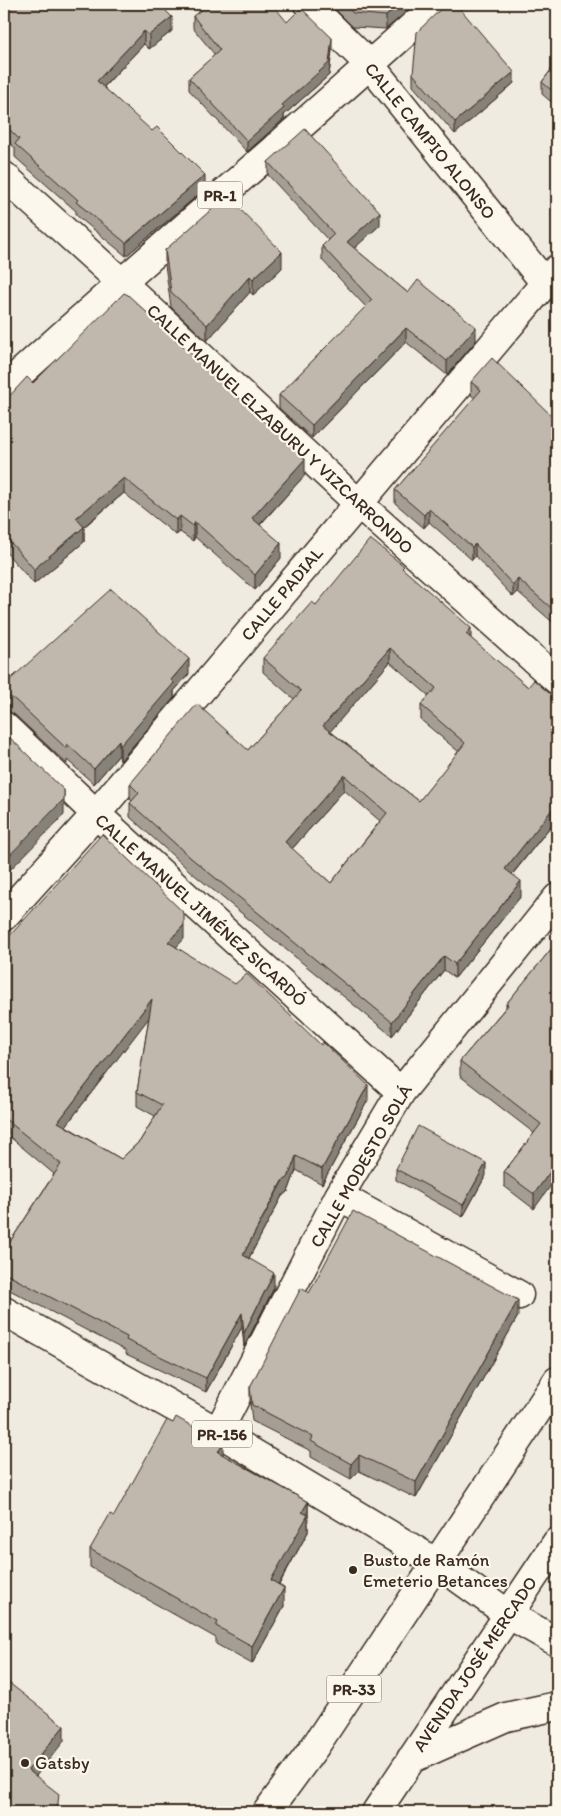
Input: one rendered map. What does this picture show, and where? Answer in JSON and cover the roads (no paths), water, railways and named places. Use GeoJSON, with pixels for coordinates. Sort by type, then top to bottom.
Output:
{"type":"FeatureCollection","features":[{"type":"Feature","properties":{"kind":"street","name":"CALLE CAMPIO ALONSO"},"geometry":{"type":"LineString","coordinates":[[308,4],[370,65],[553,279]]}},
{"type":"Feature","properties":{"kind":"street","name":"PR-1"},"geometry":{"type":"LineString","coordinates":[[4,388],[120,281],[370,65],[437,4]]}},
{"type":"Feature","properties":{"kind":"street","name":"CALLE MANUEL ELZABURU Y VIZCARRONDO"},"geometry":{"type":"LineString","coordinates":[[4,176],[120,281],[358,504],[557,680]]}},
{"type":"Feature","properties":{"kind":"street","name":"CALLE PADIAL"},"geometry":{"type":"LineString","coordinates":[[4,916],[96,814],[358,504],[553,279]]}},
{"type":"Feature","properties":{"kind":"street","name":"CALLE MANUEL JIMÉNEZ SICARDÓ"},"geometry":{"type":"LineString","coordinates":[[4,726],[96,814],[401,1092]]}},
{"type":"Feature","properties":{"kind":"street","name":"CALLE MODESTO SOLÁ"},"geometry":{"type":"LineString","coordinates":[[218,1432],[339,1196],[401,1092],[557,898]]}},
{"type":"Feature","properties":{"kind":"street"},"geometry":{"type":"LineString","coordinates":[[339,1196],[519,1295]]}},
{"type":"Feature","properties":{"kind":"street","name":"PR-156"},"geometry":{"type":"LineString","coordinates":[[4,1311],[218,1432],[437,1562],[508,1614],[557,1642]]}},
{"type":"Feature","properties":{"kind":"street","name":"PR-33"},"geometry":{"type":"LineString","coordinates":[[267,1812],[316,1745],[557,1381]]}},
{"type":"Feature","properties":{"kind":"street","name":"AVENIDA JOSÉ MERCADO"},"geometry":{"type":"LineString","coordinates":[[376,1812],[557,1542]]}},
{"type":"Feature","properties":{"kind":"street"},"geometry":{"type":"LineString","coordinates":[[411,1759],[506,1717],[557,1706]]}},
{"type":"Feature","properties":{"kind":"place","name":"Busto de Ramón Emeterio Betances"},"geometry":{"type":"Point","coordinates":[353,1570]}},
{"type":"Feature","properties":{"kind":"place","name":"Gatsby"},"geometry":{"type":"Point","coordinates":[25,1763]}}]}
